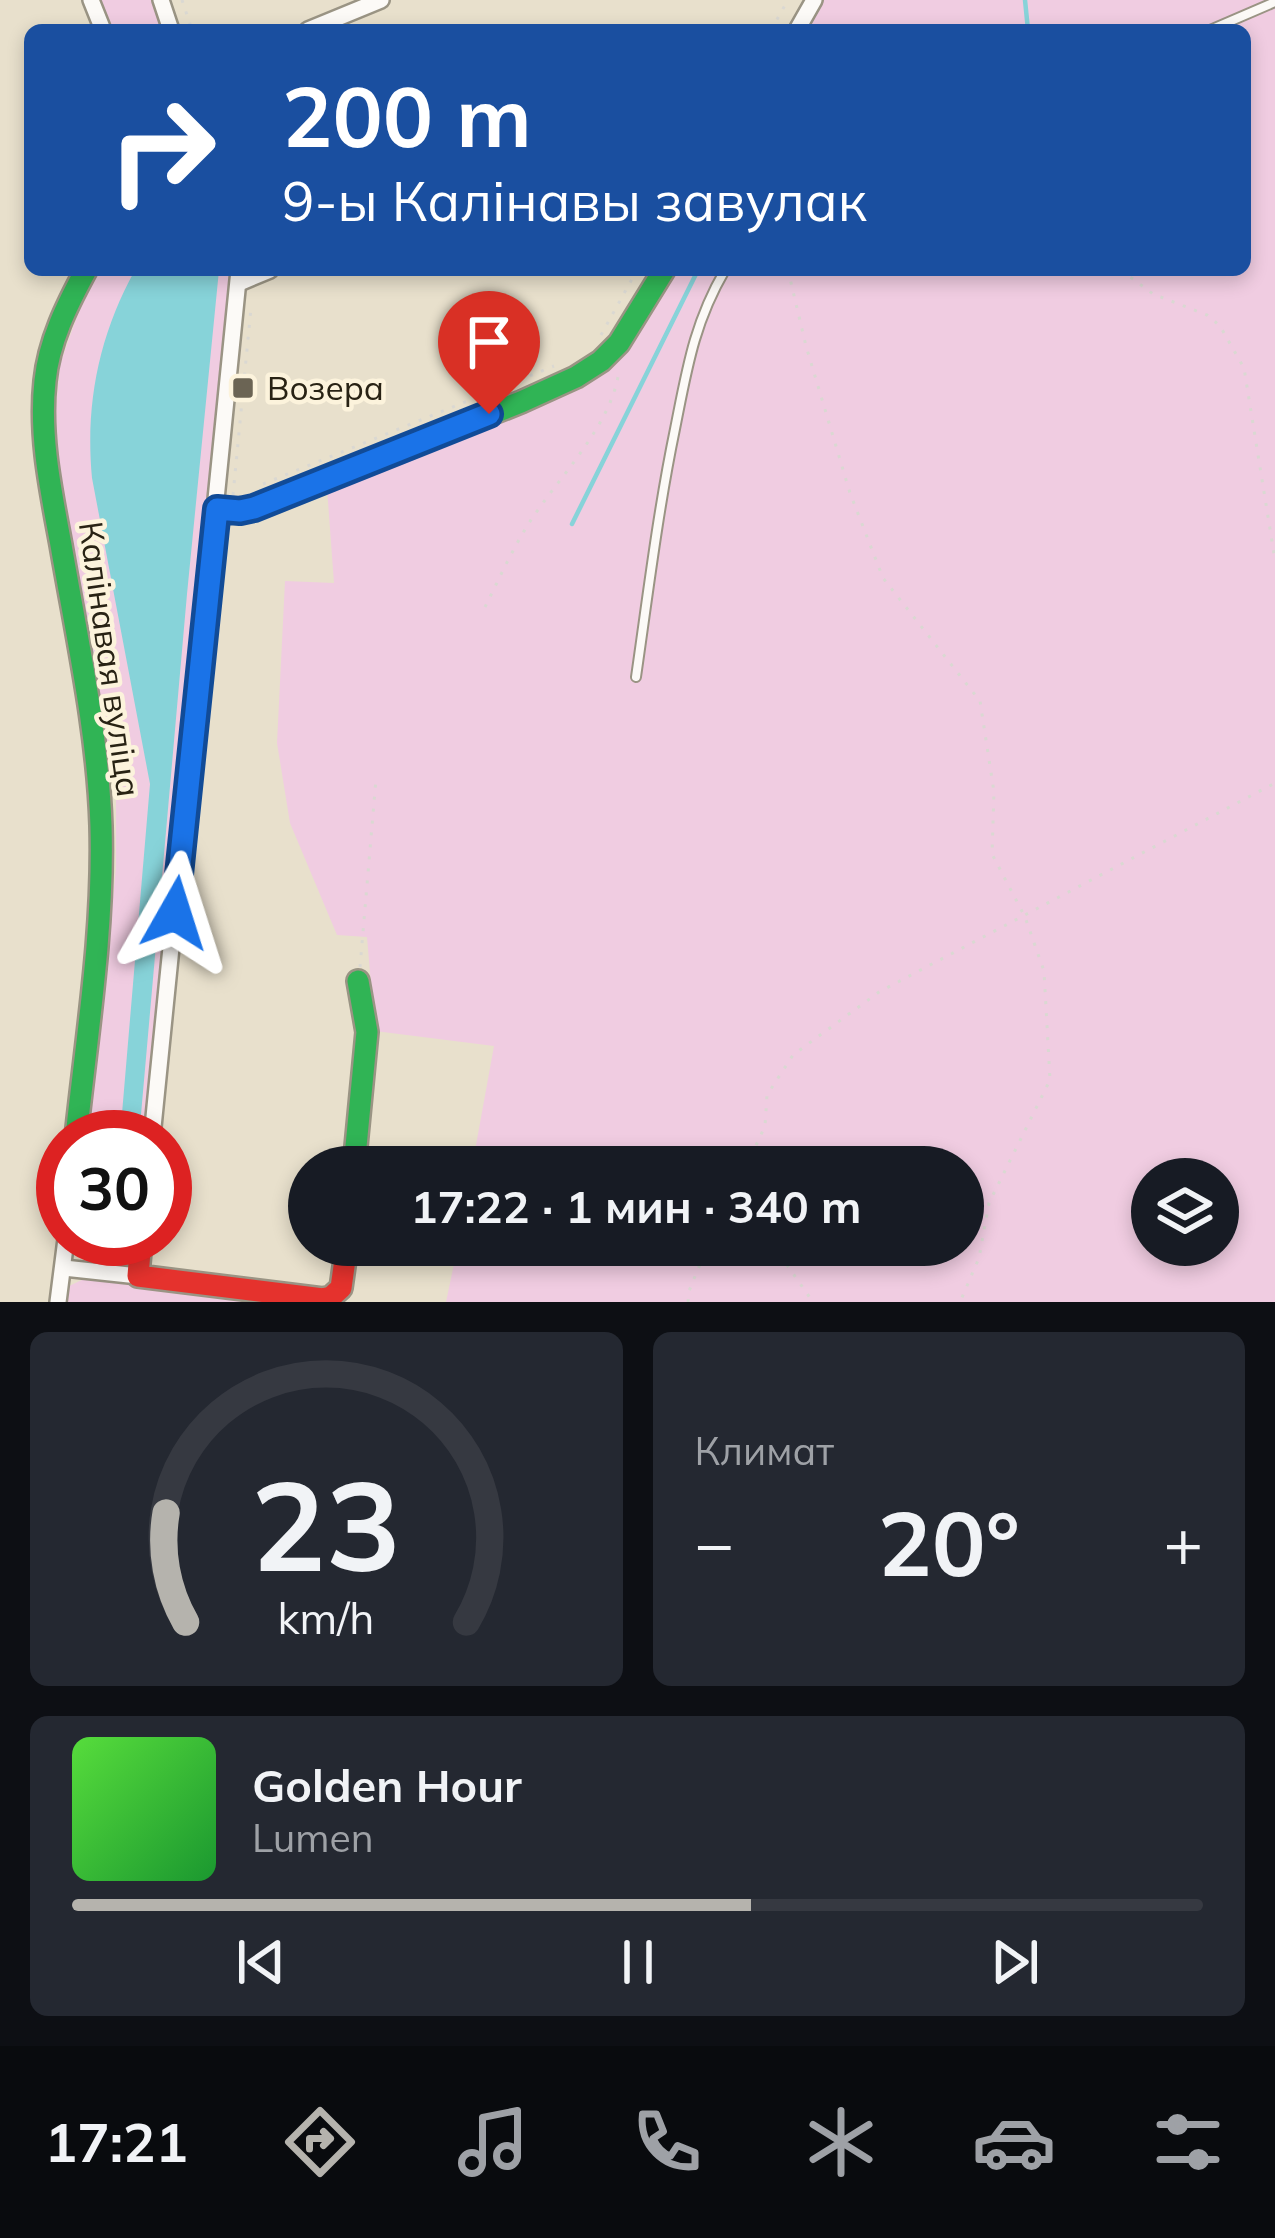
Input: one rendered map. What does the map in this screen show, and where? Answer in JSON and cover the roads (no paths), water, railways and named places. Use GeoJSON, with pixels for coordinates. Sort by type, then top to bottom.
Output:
{"type":"FeatureCollection","features":[{"type":"Feature","properties":{"kind":"street"},"geometry":{"type":"LineString","coordinates":[[323,24],[381,0]]}},
{"type":"Feature","properties":{"kind":"street","name":"Калінавая вуліца"},"geometry":{"type":"LineString","coordinates":[[79,1110],[99,901],[100,826],[94,751],[51,484],[44,410],[51,350],[83,276]]}},
{"type":"Feature","properties":{"kind":"street","name":"Калінавая вуліца"},"geometry":{"type":"LineString","coordinates":[[155,1110],[251,276]]}},
{"type":"Feature","properties":{"kind":"street"},"geometry":{"type":"LineString","coordinates":[[224,510],[266,503],[576,377],[602,361],[611,339],[659,276]]}},
{"type":"Feature","properties":{"kind":"street"},"geometry":{"type":"LineString","coordinates":[[356,1146],[367,1032],[358,981]]}},
{"type":"Feature","properties":{"kind":"street"},"geometry":{"type":"LineString","coordinates":[[138,1276],[139,1266]]}},
{"type":"Feature","properties":{"kind":"street"},"geometry":{"type":"LineString","coordinates":[[58,1302],[64,1268],[323,1299],[341,1288],[344,1266]]}},
{"type":"Feature","properties":{"kind":"lane"},"geometry":{"type":"LineString","coordinates":[[1224,24],[1275,2]]}},
{"type":"Feature","properties":{"kind":"lane"},"geometry":{"type":"LineString","coordinates":[[637,677],[661,499],[688,365],[700,316],[722,276]]}},
{"type":"Feature","properties":{"kind":"water"},"geometry":{"type":"Polygon","coordinates":[[[132,276],[218,276],[141,1110],[122,1110],[150,784],[90,450],[97,371],[112,320],[132,276]]]}},
{"type":"Feature","properties":{"kind":"waterway"},"geometry":{"type":"LineString","coordinates":[[1025,0],[1027,24]]}},
{"type":"Feature","properties":{"kind":"waterway"},"geometry":{"type":"LineString","coordinates":[[572,524],[695,276]]}},
{"type":"Feature","properties":{"kind":"place","name":"Возера"},"geometry":{"type":"Point","coordinates":[243,388]}}]}
